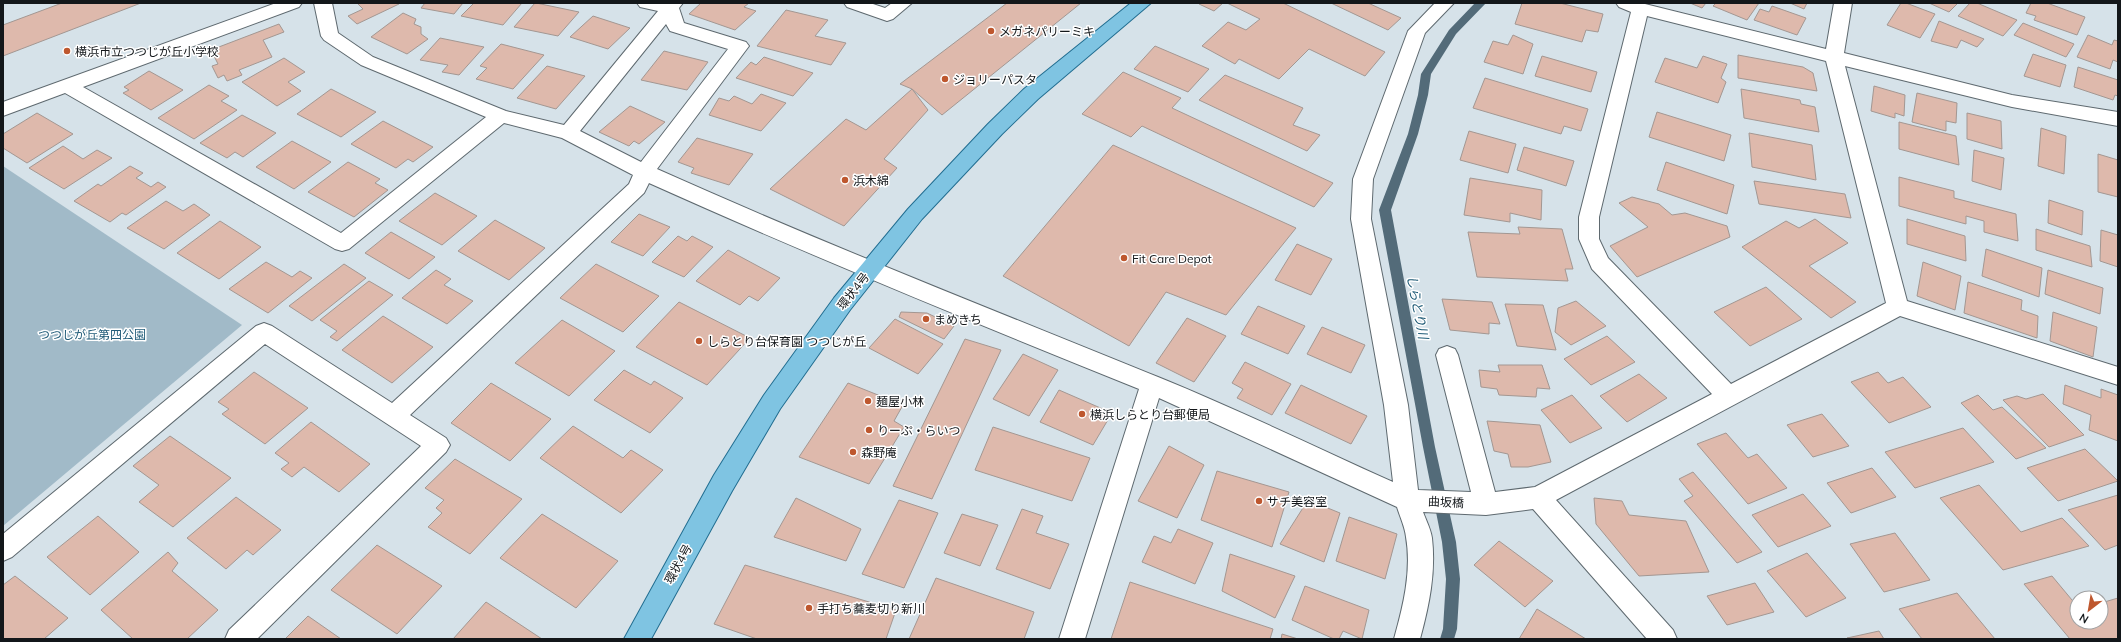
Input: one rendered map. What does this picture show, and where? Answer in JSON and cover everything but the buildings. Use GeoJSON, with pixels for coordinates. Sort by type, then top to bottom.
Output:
{"type":"FeatureCollection","features":[{"type":"Feature","properties":{"kind":"main road","name":"環状4号"},"geometry":{"type":"LineString","coordinates":[[637,639],[723,483],[772,402],[799,363],[870,270],[915,214],[995,129],[1031,94],[1142,3]]}},
{"type":"Feature","properties":{"kind":"street"},"geometry":{"type":"LineString","coordinates":[[3,109],[293,3]]}},
{"type":"Feature","properties":{"kind":"street"},"geometry":{"type":"LineString","coordinates":[[323,3],[330,36],[368,61],[501,116],[568,133],[644,172],[870,270],[1152,384],[1411,500]]}},
{"type":"Feature","properties":{"kind":"street"},"geometry":{"type":"LineString","coordinates":[[646,3],[672,5]]}},
{"type":"Feature","properties":{"kind":"street"},"geometry":{"type":"LineString","coordinates":[[853,3],[887,15],[903,3]]}},
{"type":"Feature","properties":{"kind":"street"},"geometry":{"type":"LineString","coordinates":[[1407,639],[1416,610],[1420,575],[1419,537],[1411,500],[1396,405],[1362,219],[1363,179],[1418,31],[1445,3]]}},
{"type":"Feature","properties":{"kind":"street"},"geometry":{"type":"LineString","coordinates":[[1843,3],[1834,57],[1898,307]]}},
{"type":"Feature","properties":{"kind":"street"},"geometry":{"type":"LineString","coordinates":[[568,133],[672,5]]}},
{"type":"Feature","properties":{"kind":"street"},"geometry":{"type":"LineString","coordinates":[[393,416],[637,188],[644,172],[740,46],[676,27],[672,5]]}},
{"type":"Feature","properties":{"kind":"street"},"geometry":{"type":"LineString","coordinates":[[1728,396],[1599,263],[1589,239],[1588,217],[1633,6],[2012,101],[2118,119]]}},
{"type":"Feature","properties":{"kind":"street"},"geometry":{"type":"LineString","coordinates":[[67,86],[342,243],[501,116]]}},
{"type":"Feature","properties":{"kind":"street"},"geometry":{"type":"LineString","coordinates":[[1664,639],[1538,497],[1898,307],[2118,376]]}},
{"type":"Feature","properties":{"kind":"street"},"geometry":{"type":"LineString","coordinates":[[3,549],[264,332],[438,446],[238,639]]}},
{"type":"Feature","properties":{"kind":"street"},"geometry":{"type":"LineString","coordinates":[[1447,355],[1482,504]]}},
{"type":"Feature","properties":{"kind":"street"},"geometry":{"type":"LineString","coordinates":[[1072,639],[1152,384]]}},
{"type":"Feature","properties":{"kind":"street","name":"曲坂橋"},"geometry":{"type":"LineString","coordinates":[[1411,500],[1482,504],[1538,497]]}},
{"type":"Feature","properties":{"kind":"green space","name":"つつじが丘第四公園"},"geometry":{"type":"Polygon","coordinates":[[[3,166],[242,325],[3,526],[3,166]]]}},
{"type":"Feature","properties":{"kind":"waterway","name":"しらとり川"},"geometry":{"type":"LineString","coordinates":[[1447,639],[1450,629],[1453,579],[1449,542],[1429,447],[1385,210],[1413,134],[1423,95],[1426,74],[1452,32],[1481,3]]}},
{"type":"Feature","properties":{"kind":"place","name":"メガネパリーミキ"},"geometry":{"type":"Point","coordinates":[991,31]}},
{"type":"Feature","properties":{"kind":"place","name":"横浜市立つつじが丘小学校"},"geometry":{"type":"Point","coordinates":[67,51]}},
{"type":"Feature","properties":{"kind":"place","name":"ジョリーパスタ"},"geometry":{"type":"Point","coordinates":[945,79]}},
{"type":"Feature","properties":{"kind":"place","name":"浜木綿"},"geometry":{"type":"Point","coordinates":[845,180]}},
{"type":"Feature","properties":{"kind":"place","name":"Fit Care Depot"},"geometry":{"type":"Point","coordinates":[1124,258]}},
{"type":"Feature","properties":{"kind":"place","name":"まめきち"},"geometry":{"type":"Point","coordinates":[926,319]}},
{"type":"Feature","properties":{"kind":"place","name":"しらとり台保育園 つつじが丘"},"geometry":{"type":"Point","coordinates":[699,341]}},
{"type":"Feature","properties":{"kind":"place","name":"麺屋小林"},"geometry":{"type":"Point","coordinates":[868,401]}},
{"type":"Feature","properties":{"kind":"place","name":"横浜しらとり台郵便局"},"geometry":{"type":"Point","coordinates":[1082,414]}},
{"type":"Feature","properties":{"kind":"place","name":"りーぷ・らいつ"},"geometry":{"type":"Point","coordinates":[869,430]}},
{"type":"Feature","properties":{"kind":"place","name":"森野庵"},"geometry":{"type":"Point","coordinates":[853,452]}},
{"type":"Feature","properties":{"kind":"place","name":"サチ美容室"},"geometry":{"type":"Point","coordinates":[1259,501]}},
{"type":"Feature","properties":{"kind":"place","name":"手打ち蕎麦切り新川"},"geometry":{"type":"Point","coordinates":[809,608]}}]}
